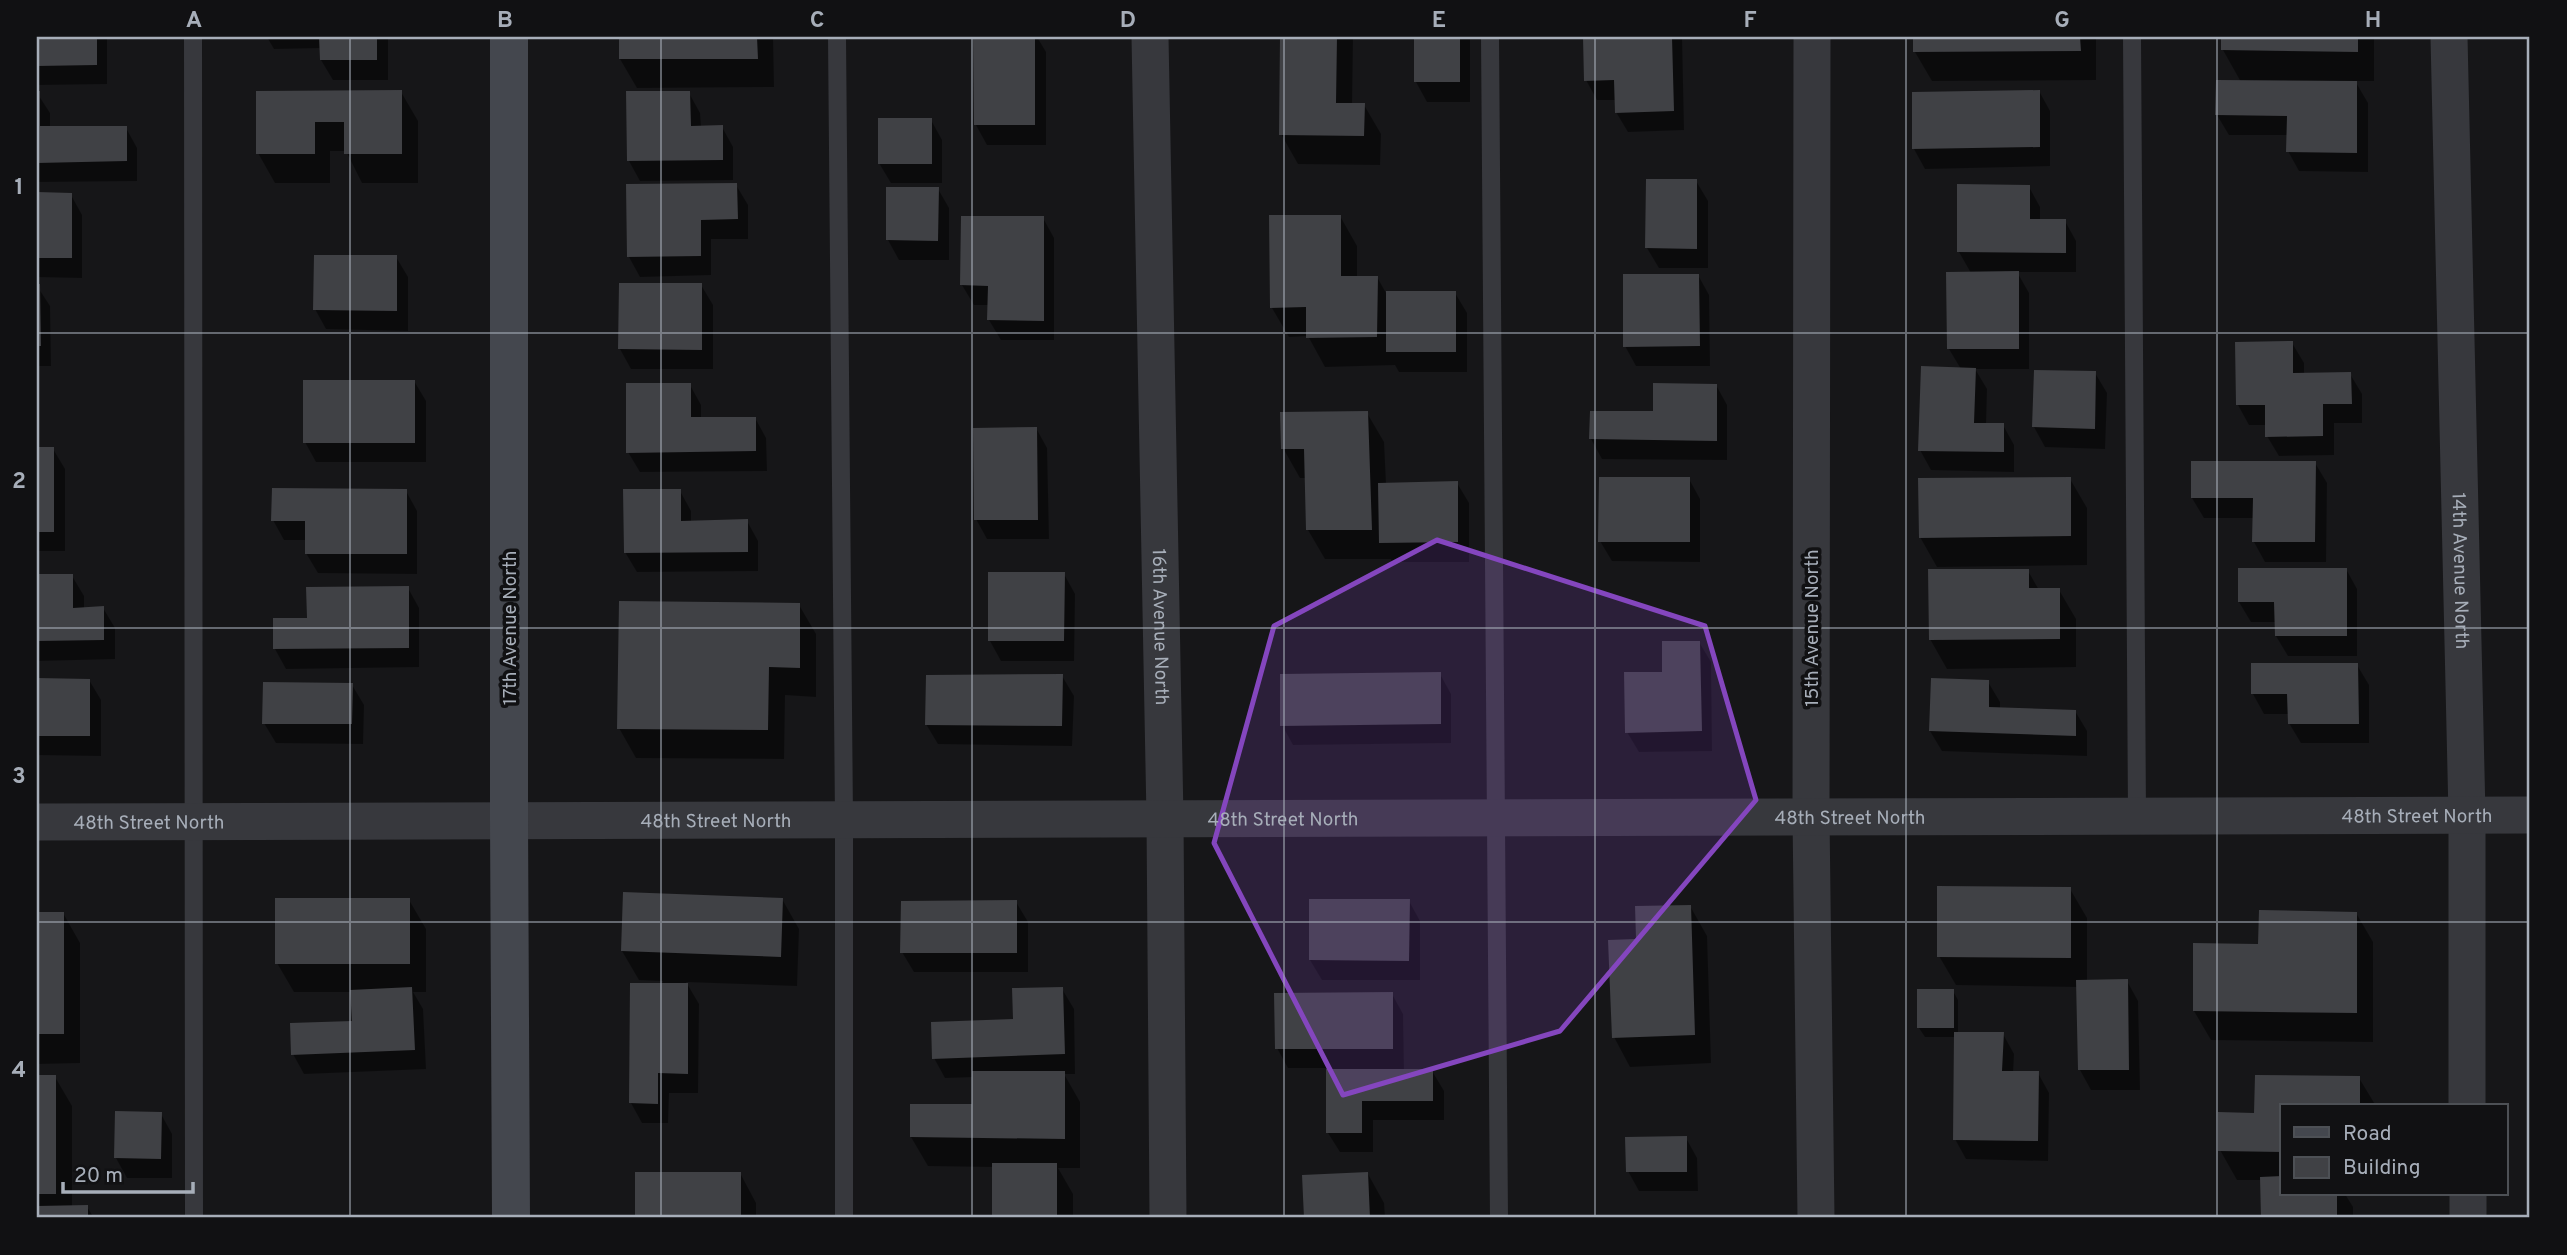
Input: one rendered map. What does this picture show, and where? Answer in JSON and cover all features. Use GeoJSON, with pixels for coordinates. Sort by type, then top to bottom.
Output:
{"type":"FeatureCollection","features":[{"type":"Feature","properties":{"kind":"street","name":"17th Avenue North"},"geometry":{"type":"LineString","coordinates":[[509,37],[511,1218]]}},
{"type":"Feature","properties":{"kind":"street","name":"16th Avenue North"},"geometry":{"type":"LineString","coordinates":[[1150,37],[1165,818],[1168,1218]]}},
{"type":"Feature","properties":{"kind":"street","name":"15th Avenue North"},"geometry":{"type":"LineString","coordinates":[[1812,37],[1811,816],[1816,1218]]}},
{"type":"Feature","properties":{"kind":"street","name":"14th Avenue North"},"geometry":{"type":"LineString","coordinates":[[2449,37],[2467,815],[2468,1104]]}},
{"type":"Feature","properties":{"kind":"street","name":"48th Street North"},"geometry":{"type":"LineString","coordinates":[[37,822],[2530,815]]}},
{"type":"Feature","properties":{"kind":"street"},"geometry":{"type":"LineString","coordinates":[[2468,1196],[2468,1218]]}},
{"type":"Feature","properties":{"kind":"lane"},"geometry":{"type":"LineString","coordinates":[[193,37],[194,1218]]}},
{"type":"Feature","properties":{"kind":"lane"},"geometry":{"type":"LineString","coordinates":[[837,37],[844,819],[844,1218]]}},
{"type":"Feature","properties":{"kind":"lane"},"geometry":{"type":"LineString","coordinates":[[1490,37],[1499,1218]]}},
{"type":"Feature","properties":{"kind":"lane"},"geometry":{"type":"LineString","coordinates":[[2132,37],[2137,815]]}},
{"type":"Feature","properties":{"kind":"highlighted area"},"geometry":{"type":"Polygon","coordinates":[[[1437,540],[1705,626],[1756,800],[1560,1031],[1343,1095],[1214,843],[1274,626],[1437,540]]]}},
{"type":"Feature","properties":{"kind":"building"},"geometry":{"type":"Polygon","coordinates":[[[37,37],[97,37],[97,65],[37,66],[37,37]]]}},
{"type":"Feature","properties":{"kind":"building"},"geometry":{"type":"Polygon","coordinates":[[[319,37],[377,37],[377,60],[320,60],[319,37]]]}},
{"type":"Feature","properties":{"kind":"building"},"geometry":{"type":"Polygon","coordinates":[[[619,37],[757,37],[758,59],[619,59],[619,37]]]}},
{"type":"Feature","properties":{"kind":"building"},"geometry":{"type":"Polygon","coordinates":[[[973,37],[1035,37],[1035,125],[974,125],[973,37]]]}},
{"type":"Feature","properties":{"kind":"building"},"geometry":{"type":"Polygon","coordinates":[[[1280,37],[1337,37],[1336,103],[1365,103],[1364,136],[1279,135],[1280,37]]]}},
{"type":"Feature","properties":{"kind":"building"},"geometry":{"type":"Polygon","coordinates":[[[1414,37],[1460,37],[1460,82],[1414,82],[1414,37]]]}},
{"type":"Feature","properties":{"kind":"building"},"geometry":{"type":"Polygon","coordinates":[[[1583,37],[1672,37],[1674,111],[1615,113],[1614,80],[1584,81],[1583,37]]]}},
{"type":"Feature","properties":{"kind":"building"},"geometry":{"type":"Polygon","coordinates":[[[1913,37],[2080,37],[2081,51],[1913,52],[1913,37]]]}},
{"type":"Feature","properties":{"kind":"building"},"geometry":{"type":"Polygon","coordinates":[[[2221,37],[2358,37],[2358,52],[2221,50],[2221,37]]]}},
{"type":"Feature","properties":{"kind":"building"},"geometry":{"type":"Polygon","coordinates":[[[2216,80],[2357,81],[2357,153],[2286,152],[2287,116],[2215,115],[2216,80]]]}},
{"type":"Feature","properties":{"kind":"building"},"geometry":{"type":"Polygon","coordinates":[[[402,90],[402,154],[344,154],[344,122],[315,122],[315,154],[256,154],[256,91],[402,90]]]}},
{"type":"Feature","properties":{"kind":"building"},"geometry":{"type":"Polygon","coordinates":[[[2040,90],[2040,147],[1912,149],[1912,92],[2040,90]]]}},
{"type":"Feature","properties":{"kind":"building"},"geometry":{"type":"Polygon","coordinates":[[[37,91],[40,91],[40,126],[127,126],[127,161],[37,163],[37,91]]]}},
{"type":"Feature","properties":{"kind":"building"},"geometry":{"type":"Polygon","coordinates":[[[626,91],[690,91],[691,126],[723,125],[723,160],[627,161],[626,91]]]}},
{"type":"Feature","properties":{"kind":"building"},"geometry":{"type":"Polygon","coordinates":[[[878,118],[932,118],[932,164],[878,164],[878,118]]]}},
{"type":"Feature","properties":{"kind":"building"},"geometry":{"type":"Polygon","coordinates":[[[1646,179],[1697,179],[1697,249],[1645,248],[1646,179]]]}},
{"type":"Feature","properties":{"kind":"building"},"geometry":{"type":"Polygon","coordinates":[[[737,183],[738,219],[701,220],[701,256],[627,257],[626,184],[737,183]]]}},
{"type":"Feature","properties":{"kind":"building"},"geometry":{"type":"Polygon","coordinates":[[[1957,184],[2030,185],[2030,219],[2066,219],[2066,253],[1957,252],[1957,184]]]}},
{"type":"Feature","properties":{"kind":"building"},"geometry":{"type":"Polygon","coordinates":[[[886,187],[939,187],[938,241],[886,240],[886,187]]]}},
{"type":"Feature","properties":{"kind":"building"},"geometry":{"type":"Polygon","coordinates":[[[37,192],[72,193],[72,258],[37,258],[37,192]]]}},
{"type":"Feature","properties":{"kind":"building"},"geometry":{"type":"Polygon","coordinates":[[[1269,215],[1341,215],[1341,276],[1378,276],[1377,337],[1306,338],[1306,307],[1270,308],[1269,215]]]}},
{"type":"Feature","properties":{"kind":"building"},"geometry":{"type":"Polygon","coordinates":[[[961,216],[1044,216],[1044,321],[987,320],[988,286],[960,285],[961,216]]]}},
{"type":"Feature","properties":{"kind":"building"},"geometry":{"type":"Polygon","coordinates":[[[314,255],[397,255],[397,311],[313,310],[314,255]]]}},
{"type":"Feature","properties":{"kind":"building"},"geometry":{"type":"Polygon","coordinates":[[[2019,271],[2019,349],[1947,349],[1946,272],[2019,271]]]}},
{"type":"Feature","properties":{"kind":"building"},"geometry":{"type":"Polygon","coordinates":[[[1623,274],[1699,274],[1700,346],[1623,347],[1623,274]]]}},
{"type":"Feature","properties":{"kind":"building"},"geometry":{"type":"Polygon","coordinates":[[[619,283],[702,283],[702,350],[618,349],[619,283]]]}},
{"type":"Feature","properties":{"kind":"building"},"geometry":{"type":"Polygon","coordinates":[[[37,284],[40,284],[41,346],[37,346],[37,284]]]}},
{"type":"Feature","properties":{"kind":"building"},"geometry":{"type":"Polygon","coordinates":[[[1386,291],[1456,291],[1456,352],[1386,352],[1386,291]]]}},
{"type":"Feature","properties":{"kind":"building"},"geometry":{"type":"Polygon","coordinates":[[[2293,341],[2293,373],[2351,372],[2352,404],[2323,404],[2323,436],[2265,437],[2265,405],[2236,405],[2235,342],[2293,341]]]}},
{"type":"Feature","properties":{"kind":"building"},"geometry":{"type":"Polygon","coordinates":[[[1921,366],[1976,368],[1974,423],[2004,423],[2004,452],[1918,451],[1921,366]]]}},
{"type":"Feature","properties":{"kind":"building"},"geometry":{"type":"Polygon","coordinates":[[[2034,370],[2096,371],[2095,429],[2032,427],[2034,370]]]}},
{"type":"Feature","properties":{"kind":"building"},"geometry":{"type":"Polygon","coordinates":[[[303,380],[415,380],[415,443],[303,443],[303,380]]]}},
{"type":"Feature","properties":{"kind":"building"},"geometry":{"type":"Polygon","coordinates":[[[626,383],[691,383],[691,417],[756,417],[756,451],[626,453],[626,383]]]}},
{"type":"Feature","properties":{"kind":"building"},"geometry":{"type":"Polygon","coordinates":[[[1653,383],[1717,384],[1717,441],[1589,439],[1590,411],[1653,411],[1653,383]]]}},
{"type":"Feature","properties":{"kind":"building"},"geometry":{"type":"Polygon","coordinates":[[[1368,411],[1372,530],[1306,530],[1304,449],[1281,449],[1280,412],[1368,411]]]}},
{"type":"Feature","properties":{"kind":"building"},"geometry":{"type":"Polygon","coordinates":[[[1037,427],[1038,520],[974,520],[973,428],[1037,427]]]}},
{"type":"Feature","properties":{"kind":"building"},"geometry":{"type":"Polygon","coordinates":[[[37,447],[54,447],[54,532],[37,532],[37,447]]]}},
{"type":"Feature","properties":{"kind":"building"},"geometry":{"type":"Polygon","coordinates":[[[2191,461],[2316,461],[2315,542],[2252,542],[2253,498],[2191,498],[2191,461]]]}},
{"type":"Feature","properties":{"kind":"building"},"geometry":{"type":"Polygon","coordinates":[[[1599,477],[1690,477],[1690,542],[1598,542],[1599,477]]]}},
{"type":"Feature","properties":{"kind":"building"},"geometry":{"type":"Polygon","coordinates":[[[2071,477],[2071,536],[1919,538],[1918,478],[2071,477]]]}},
{"type":"Feature","properties":{"kind":"building"},"geometry":{"type":"Polygon","coordinates":[[[1458,481],[1458,542],[1379,543],[1378,483],[1458,481]]]}},
{"type":"Feature","properties":{"kind":"building"},"geometry":{"type":"Polygon","coordinates":[[[272,488],[407,489],[407,554],[305,554],[305,521],[271,521],[272,488]]]}},
{"type":"Feature","properties":{"kind":"building"},"geometry":{"type":"Polygon","coordinates":[[[623,489],[681,489],[681,521],[748,519],[748,552],[624,553],[623,489]]]}},
{"type":"Feature","properties":{"kind":"building"},"geometry":{"type":"Polygon","coordinates":[[[2238,568],[2347,568],[2347,636],[2275,636],[2274,602],[2238,602],[2238,568]]]}},
{"type":"Feature","properties":{"kind":"building"},"geometry":{"type":"Polygon","coordinates":[[[1928,569],[2029,569],[2029,588],[2060,588],[2060,639],[1929,640],[1928,569]]]}},
{"type":"Feature","properties":{"kind":"building"},"geometry":{"type":"Polygon","coordinates":[[[988,572],[1065,572],[1064,641],[988,641],[988,572]]]}},
{"type":"Feature","properties":{"kind":"building"},"geometry":{"type":"Polygon","coordinates":[[[37,574],[73,574],[73,608],[104,606],[104,640],[37,641],[37,574]]]}},
{"type":"Feature","properties":{"kind":"building"},"geometry":{"type":"Polygon","coordinates":[[[409,586],[409,648],[273,649],[273,618],[307,618],[306,587],[409,586]]]}},
{"type":"Feature","properties":{"kind":"building"},"geometry":{"type":"Polygon","coordinates":[[[619,601],[800,603],[800,668],[769,667],[768,730],[617,729],[619,601]]]}},
{"type":"Feature","properties":{"kind":"building"},"geometry":{"type":"Polygon","coordinates":[[[1662,641],[1700,641],[1702,731],[1625,733],[1624,672],[1662,672],[1662,641]]]}},
{"type":"Feature","properties":{"kind":"building"},"geometry":{"type":"Polygon","coordinates":[[[2251,663],[2358,663],[2359,724],[2288,724],[2287,694],[2251,694],[2251,663]]]}},
{"type":"Feature","properties":{"kind":"building"},"geometry":{"type":"Polygon","coordinates":[[[1441,672],[1441,724],[1280,726],[1280,674],[1441,672]]]}},
{"type":"Feature","properties":{"kind":"building"},"geometry":{"type":"Polygon","coordinates":[[[1063,674],[1062,726],[925,725],[926,675],[1063,674]]]}},
{"type":"Feature","properties":{"kind":"building"},"geometry":{"type":"Polygon","coordinates":[[[37,678],[90,679],[90,736],[37,736],[37,678]]]}},
{"type":"Feature","properties":{"kind":"building"},"geometry":{"type":"Polygon","coordinates":[[[1931,678],[1989,680],[1989,707],[2076,710],[2076,736],[1929,731],[1931,678]]]}},
{"type":"Feature","properties":{"kind":"building"},"geometry":{"type":"Polygon","coordinates":[[[263,682],[353,683],[352,724],[262,724],[263,682]]]}},
{"type":"Feature","properties":{"kind":"building"},"geometry":{"type":"Polygon","coordinates":[[[1937,886],[2071,887],[2071,958],[1937,957],[1937,886]]]}},
{"type":"Feature","properties":{"kind":"building"},"geometry":{"type":"Polygon","coordinates":[[[623,892],[783,898],[781,957],[621,951],[623,892]]]}},
{"type":"Feature","properties":{"kind":"building"},"geometry":{"type":"Polygon","coordinates":[[[275,898],[410,898],[410,964],[275,964],[275,898]]]}},
{"type":"Feature","properties":{"kind":"building"},"geometry":{"type":"Polygon","coordinates":[[[1309,899],[1410,899],[1409,961],[1309,960],[1309,899]]]}},
{"type":"Feature","properties":{"kind":"building"},"geometry":{"type":"Polygon","coordinates":[[[1017,900],[1017,953],[900,953],[901,901],[1017,900]]]}},
{"type":"Feature","properties":{"kind":"building"},"geometry":{"type":"Polygon","coordinates":[[[1691,905],[1695,1035],[1612,1038],[1608,940],[1636,939],[1635,906],[1691,905]]]}},
{"type":"Feature","properties":{"kind":"building"},"geometry":{"type":"Polygon","coordinates":[[[2259,910],[2357,912],[2357,1013],[2193,1011],[2193,943],[2258,944],[2259,910]]]}},
{"type":"Feature","properties":{"kind":"building"},"geometry":{"type":"Polygon","coordinates":[[[37,912],[64,912],[64,1034],[37,1034],[37,912]]]}},
{"type":"Feature","properties":{"kind":"building"},"geometry":{"type":"Polygon","coordinates":[[[2128,979],[2129,1070],[2078,1070],[2076,980],[2128,979]]]}},
{"type":"Feature","properties":{"kind":"building"},"geometry":{"type":"Polygon","coordinates":[[[630,983],[688,983],[688,1074],[658,1073],[658,1104],[629,1103],[630,983]]]}},
{"type":"Feature","properties":{"kind":"building"},"geometry":{"type":"Polygon","coordinates":[[[412,987],[415,1050],[291,1055],[290,1023],[352,1021],[350,990],[412,987]]]}},
{"type":"Feature","properties":{"kind":"building"},"geometry":{"type":"Polygon","coordinates":[[[1063,987],[1065,1054],[932,1059],[931,1022],[1013,1019],[1012,988],[1063,987]]]}},
{"type":"Feature","properties":{"kind":"building"},"geometry":{"type":"Polygon","coordinates":[[[1917,989],[1954,989],[1954,1028],[1917,1028],[1917,989]]]}},
{"type":"Feature","properties":{"kind":"building"},"geometry":{"type":"Polygon","coordinates":[[[1393,992],[1393,1049],[1275,1049],[1274,993],[1393,992]]]}},
{"type":"Feature","properties":{"kind":"building"},"geometry":{"type":"Polygon","coordinates":[[[1954,1032],[2004,1032],[2002,1071],[2039,1071],[2038,1141],[1953,1140],[1954,1032]]]}},
{"type":"Feature","properties":{"kind":"building"},"geometry":{"type":"Polygon","coordinates":[[[1326,1069],[1433,1069],[1433,1101],[1362,1101],[1362,1133],[1326,1133],[1326,1069]]]}},
{"type":"Feature","properties":{"kind":"building"},"geometry":{"type":"Polygon","coordinates":[[[972,1071],[1065,1071],[1065,1139],[910,1137],[910,1104],[972,1104],[972,1071]]]}},
{"type":"Feature","properties":{"kind":"building"},"geometry":{"type":"Polygon","coordinates":[[[37,1075],[56,1075],[56,1194],[37,1194],[37,1075]]]}},
{"type":"Feature","properties":{"kind":"building"},"geometry":{"type":"Polygon","coordinates":[[[2255,1075],[2360,1076],[2360,1104],[2280,1104],[2280,1152],[2218,1151],[2218,1112],[2254,1113],[2255,1075]]]}},
{"type":"Feature","properties":{"kind":"building"},"geometry":{"type":"Polygon","coordinates":[[[115,1111],[162,1112],[161,1159],[114,1158],[115,1111]]]}},
{"type":"Feature","properties":{"kind":"building"},"geometry":{"type":"Polygon","coordinates":[[[1687,1136],[1687,1172],[1626,1172],[1625,1137],[1687,1136]]]}},
{"type":"Feature","properties":{"kind":"building"},"geometry":{"type":"Polygon","coordinates":[[[992,1163],[1057,1163],[1057,1218],[992,1218],[992,1163]]]}},
{"type":"Feature","properties":{"kind":"building"},"geometry":{"type":"Polygon","coordinates":[[[635,1172],[741,1172],[741,1218],[635,1218],[635,1172]]]}},
{"type":"Feature","properties":{"kind":"building"},"geometry":{"type":"Polygon","coordinates":[[[1368,1172],[1370,1218],[1304,1218],[1302,1175],[1368,1172]]]}},
{"type":"Feature","properties":{"kind":"building"},"geometry":{"type":"Polygon","coordinates":[[[2280,1176],[2280,1196],[2337,1196],[2337,1218],[2261,1218],[2260,1177],[2280,1176]]]}},
{"type":"Feature","properties":{"kind":"building"},"geometry":{"type":"Polygon","coordinates":[[[88,1205],[88,1218],[37,1218],[37,1206],[88,1205]]]}}]}
